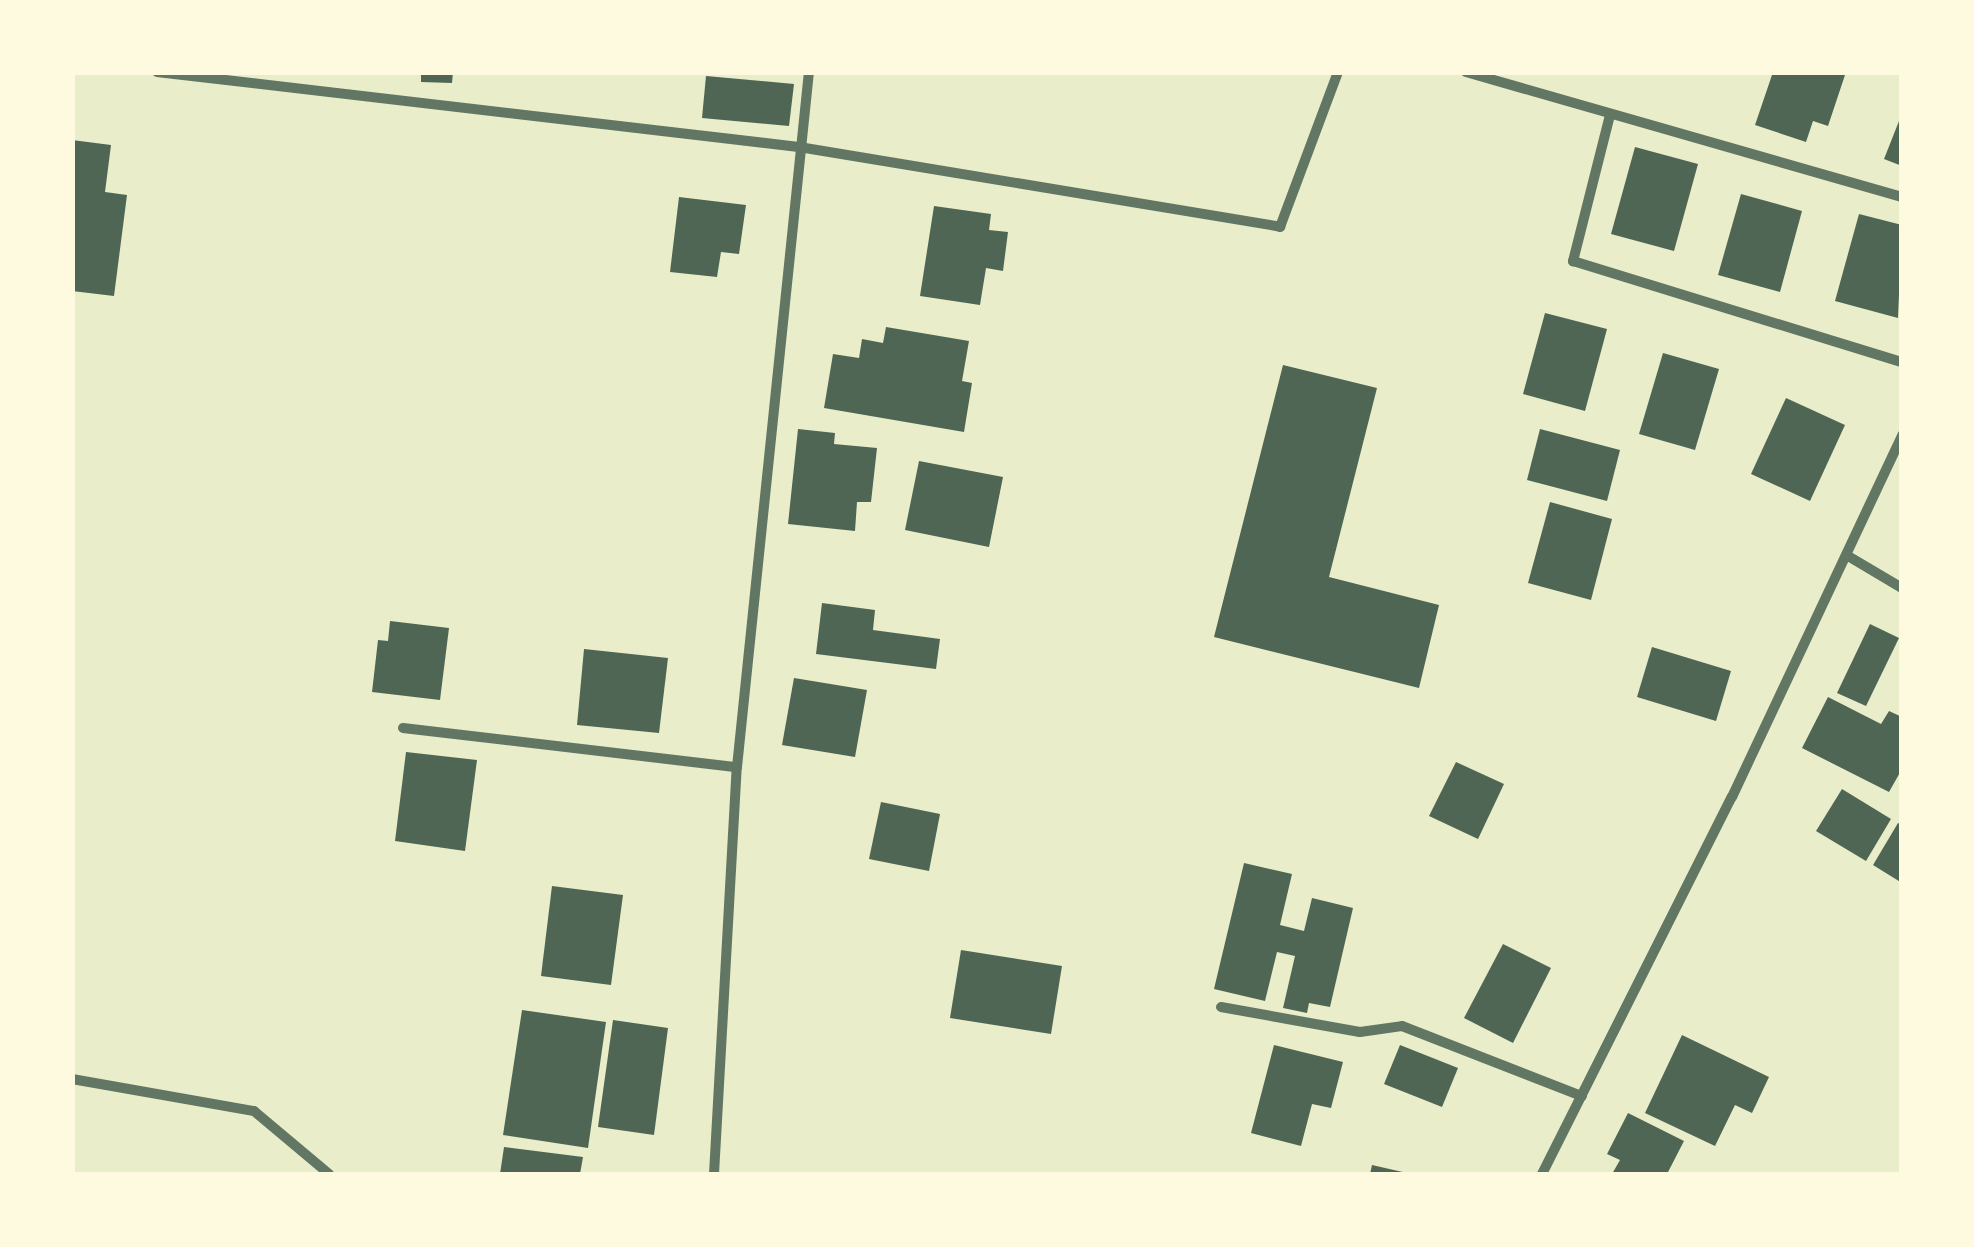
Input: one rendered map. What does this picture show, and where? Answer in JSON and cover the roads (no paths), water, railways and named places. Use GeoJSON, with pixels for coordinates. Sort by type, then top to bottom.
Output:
{"type":"FeatureCollection","features":[{"type":"Feature","properties":{"kind":"street"},"geometry":{"type":"LineString","coordinates":[[157,72],[799,147],[1280,227],[1338,72]]}},
{"type":"Feature","properties":{"kind":"street"},"geometry":{"type":"LineString","coordinates":[[714,1174],[737,767],[809,72]]}},
{"type":"Feature","properties":{"kind":"street"},"geometry":{"type":"LineString","coordinates":[[1466,72],[1902,197]]}},
{"type":"Feature","properties":{"kind":"street"},"geometry":{"type":"LineString","coordinates":[[1610,115],[1573,260],[1902,362]]}},
{"type":"Feature","properties":{"kind":"street"},"geometry":{"type":"LineString","coordinates":[[1542,1174],[1848,556],[1902,436]]}},
{"type":"Feature","properties":{"kind":"street"},"geometry":{"type":"LineString","coordinates":[[1848,556],[1902,588]]}},
{"type":"Feature","properties":{"kind":"street"},"geometry":{"type":"LineString","coordinates":[[403,728],[737,767]]}},
{"type":"Feature","properties":{"kind":"street"},"geometry":{"type":"LineString","coordinates":[[1221,1007],[1360,1032],[1402,1026],[1582,1096]]}},
{"type":"Feature","properties":{"kind":"street"},"geometry":{"type":"LineString","coordinates":[[72,1079],[254,1111],[329,1174]]}}]}
